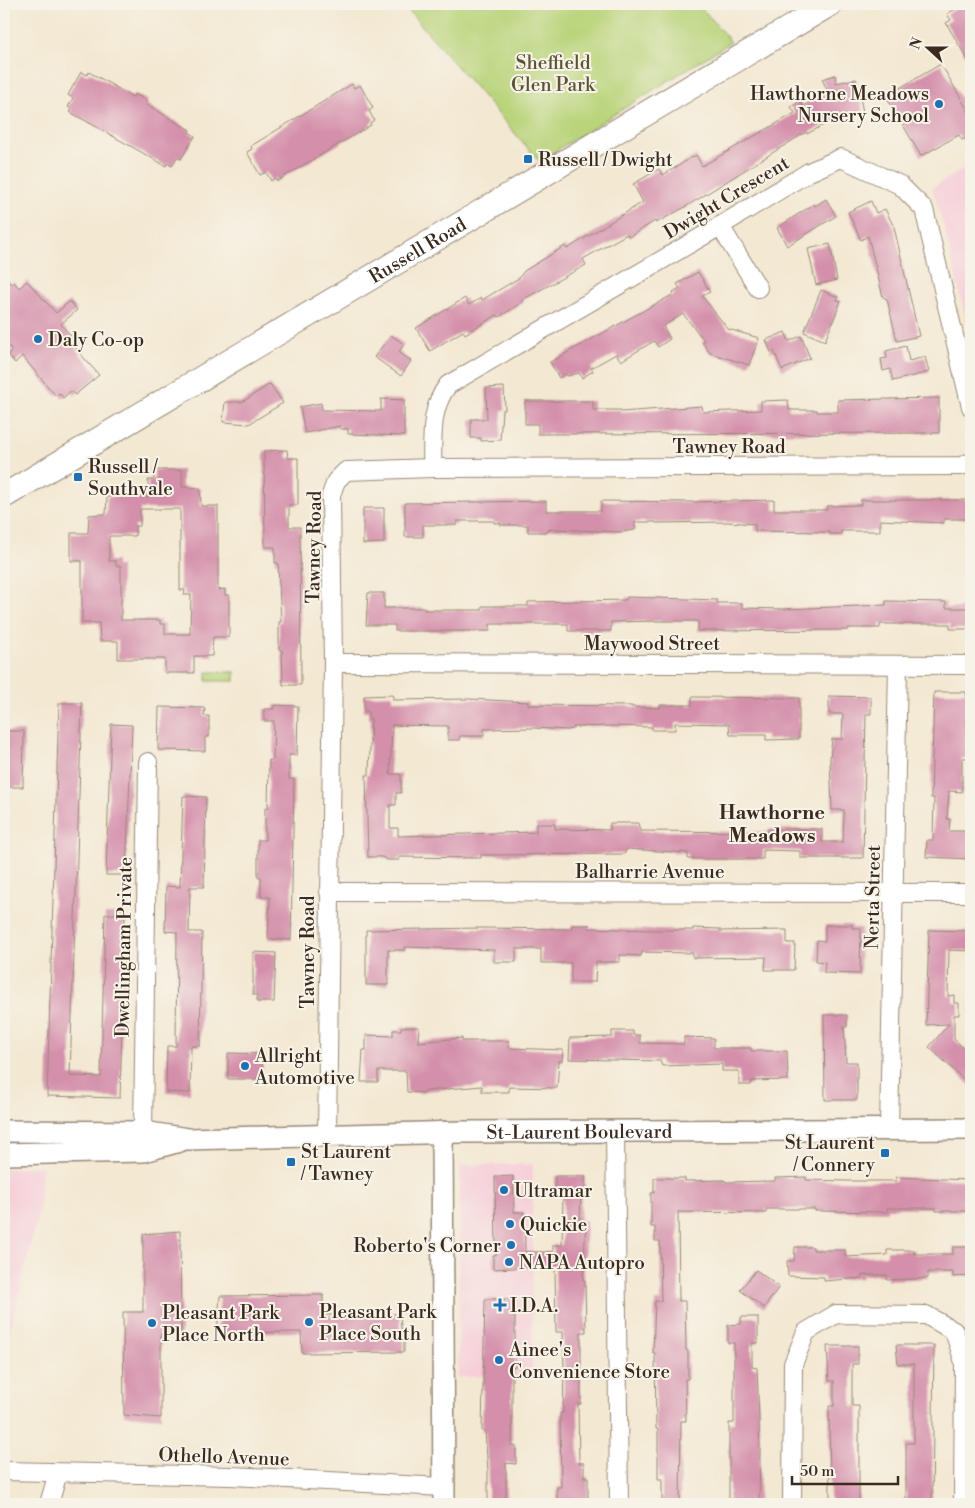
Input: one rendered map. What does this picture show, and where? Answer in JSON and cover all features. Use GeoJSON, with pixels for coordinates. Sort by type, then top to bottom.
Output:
{"type":"FeatureCollection","features":[{"type":"Feature","properties":{"kind":"main road","name":"Russell Road"},"geometry":{"type":"LineString","coordinates":[[5,493],[830,4]]}},
{"type":"Feature","properties":{"kind":"street","name":"Dwight Crescent"},"geometry":{"type":"LineString","coordinates":[[432,468],[434,410],[440,396],[448,385],[809,172],[841,158],[900,185],[924,209],[971,407]]}},
{"type":"Feature","properties":{"kind":"street"},"geometry":{"type":"LineString","coordinates":[[720,226],[758,288]]}},
{"type":"Feature","properties":{"kind":"street","name":"Tawney Road"},"geometry":{"type":"LineString","coordinates":[[327,1135],[333,663],[331,495],[336,481],[346,470],[961,466],[971,462]]}},
{"type":"Feature","properties":{"kind":"street","name":"Maywood Street"},"geometry":{"type":"LineString","coordinates":[[333,663],[971,665]]}},
{"type":"Feature","properties":{"kind":"street","name":"Nerta Street"},"geometry":{"type":"LineString","coordinates":[[889,1130],[898,665]]}},
{"type":"Feature","properties":{"kind":"street","name":"Dwellingham Private"},"geometry":{"type":"LineString","coordinates":[[143,1132],[148,762]]}},
{"type":"Feature","properties":{"kind":"street","name":"Balharrie Avenue"},"geometry":{"type":"LineString","coordinates":[[329,892],[971,892]]}},
{"type":"Feature","properties":{"kind":"street"},"geometry":{"type":"LineString","coordinates":[[615,1130],[619,1504]]}},
{"type":"Feature","properties":{"kind":"street","name":"St-Laurent Boulevard"},"geometry":{"type":"LineString","coordinates":[[4,1131],[143,1132],[188,1139],[442,1132],[615,1130],[971,1130]]}},
{"type":"Feature","properties":{"kind":"street"},"geometry":{"type":"LineString","coordinates":[[442,1132],[444,1496]]}},
{"type":"Feature","properties":{"kind":"street","name":"St-Laurent Boulevard"},"geometry":{"type":"LineString","coordinates":[[4,1154],[144,1151],[188,1139]]}},
{"type":"Feature","properties":{"kind":"street"},"geometry":{"type":"LineString","coordinates":[[792,1504],[794,1364],[806,1332],[836,1314],[926,1315],[954,1331],[964,1362],[963,1504]]}},
{"type":"Feature","properties":{"kind":"street","name":"Othello Avenue"},"geometry":{"type":"LineString","coordinates":[[4,1471],[231,1476],[444,1496]]}},
{"type":"Feature","properties":{"kind":"street"},"geometry":{"type":"LineString","coordinates":[[49,1504],[58,1473]]}},
{"type":"Feature","properties":{"kind":"shaded area"},"geometry":{"type":"Polygon","coordinates":[[[971,165],[971,340],[944,227],[932,188],[971,165]]]}},
{"type":"Feature","properties":{"kind":"shaded area"},"geometry":{"type":"Polygon","coordinates":[[[533,1164],[532,1376],[458,1377],[460,1165],[533,1164]]]}},
{"type":"Feature","properties":{"kind":"shaded area"},"geometry":{"type":"Polygon","coordinates":[[[42,1166],[39,1211],[4,1354],[4,1169],[42,1166]]]}},
{"type":"Feature","properties":{"kind":"green space","name":"Sheffield Glen Park"},"geometry":{"type":"Polygon","coordinates":[[[403,4],[698,4],[731,42],[539,161],[403,4]]]}},
{"type":"Feature","properties":{"kind":"green space"},"geometry":{"type":"Polygon","coordinates":[[[207,672],[235,672],[235,681],[207,681],[207,672]]]}},
{"type":"Feature","properties":{"kind":"building"},"geometry":{"type":"Polygon","coordinates":[[[964,4],[971,4],[971,65],[946,23],[951,20],[947,14],[964,4]]]}},
{"type":"Feature","properties":{"kind":"building"},"geometry":{"type":"Polygon","coordinates":[[[941,64],[971,116],[971,135],[962,140],[959,135],[921,156],[886,96],[941,64]]]}},
{"type":"Feature","properties":{"kind":"building"},"geometry":{"type":"Polygon","coordinates":[[[81,72],[87,75],[89,72],[133,97],[135,94],[148,101],[146,104],[190,130],[189,132],[195,136],[181,159],[177,157],[172,166],[167,163],[166,166],[70,112],[72,109],[68,107],[73,98],[68,95],[81,72]]]}},
{"type":"Feature","properties":{"kind":"building"},"geometry":{"type":"Polygon","coordinates":[[[835,75],[836,83],[856,79],[863,112],[836,118],[807,134],[806,132],[687,206],[656,223],[655,221],[629,237],[627,234],[583,259],[586,265],[522,300],[523,302],[499,317],[497,315],[465,334],[463,331],[430,351],[416,328],[465,298],[469,305],[481,298],[482,300],[519,278],[524,271],[565,246],[567,249],[643,202],[633,184],[659,169],[663,175],[696,155],[702,166],[795,113],[791,107],[800,101],[803,106],[828,92],[822,79],[835,75]]]}},
{"type":"Feature","properties":{"kind":"building"},"geometry":{"type":"Polygon","coordinates":[[[352,84],[354,88],[360,85],[373,108],[369,111],[374,120],[370,123],[371,125],[277,181],[275,178],[271,181],[266,172],[260,175],[247,152],[252,149],[251,146],[352,84]]]}},
{"type":"Feature","properties":{"kind":"building"},"geometry":{"type":"Polygon","coordinates":[[[826,199],[836,216],[787,246],[777,228],[814,204],[815,206],[826,199]]]}},
{"type":"Feature","properties":{"kind":"building"},"geometry":{"type":"Polygon","coordinates":[[[871,201],[876,213],[885,209],[894,227],[919,336],[897,341],[887,299],[883,297],[868,236],[861,240],[848,212],[871,201]]]}},
{"type":"Feature","properties":{"kind":"building"},"geometry":{"type":"Polygon","coordinates":[[[830,244],[837,280],[816,285],[808,249],[830,244]]]}},
{"type":"Feature","properties":{"kind":"building"},"geometry":{"type":"Polygon","coordinates":[[[698,272],[710,292],[702,296],[728,329],[759,338],[749,365],[710,353],[702,342],[704,340],[683,314],[663,326],[670,339],[658,347],[654,341],[621,361],[616,354],[591,368],[593,371],[582,378],[579,373],[567,376],[566,374],[559,378],[550,362],[674,294],[673,292],[680,288],[677,284],[698,272]]]}},
{"type":"Feature","properties":{"kind":"building","name":"Daly Co-op"},"geometry":{"type":"Polygon","coordinates":[[[4,277],[11,284],[14,282],[19,288],[27,281],[56,313],[70,301],[77,310],[61,324],[79,346],[76,349],[99,375],[75,395],[71,391],[63,398],[59,393],[56,396],[22,356],[15,363],[8,354],[12,350],[4,341],[4,277]]]}},
{"type":"Feature","properties":{"kind":"building"},"geometry":{"type":"Polygon","coordinates":[[[821,290],[838,297],[837,300],[841,301],[825,341],[804,332],[821,290]]]}},
{"type":"Feature","properties":{"kind":"building"},"geometry":{"type":"Polygon","coordinates":[[[785,332],[789,341],[801,336],[810,358],[782,370],[774,351],[771,352],[766,340],[785,332]]]}},
{"type":"Feature","properties":{"kind":"building"},"geometry":{"type":"Polygon","coordinates":[[[391,335],[404,344],[399,352],[411,361],[401,376],[374,357],[391,335]]]}},
{"type":"Feature","properties":{"kind":"building"},"geometry":{"type":"Polygon","coordinates":[[[906,346],[909,361],[925,357],[929,372],[893,381],[890,369],[883,371],[881,359],[887,358],[886,351],[906,346]]]}},
{"type":"Feature","properties":{"kind":"building"},"geometry":{"type":"Polygon","coordinates":[[[270,384],[283,403],[249,424],[223,422],[225,402],[242,402],[270,384]]]}},
{"type":"Feature","properties":{"kind":"building"},"geometry":{"type":"Polygon","coordinates":[[[504,387],[505,410],[502,410],[500,440],[481,441],[481,438],[471,438],[471,419],[487,419],[486,388],[504,387]]]}},
{"type":"Feature","properties":{"kind":"building"},"geometry":{"type":"Polygon","coordinates":[[[939,398],[939,433],[538,434],[538,424],[525,424],[525,401],[593,401],[593,410],[621,410],[621,412],[702,406],[703,412],[761,410],[761,401],[788,400],[789,410],[838,412],[838,400],[939,398]]]}},
{"type":"Feature","properties":{"kind":"building"},"geometry":{"type":"Polygon","coordinates":[[[381,399],[404,400],[404,436],[348,434],[348,429],[340,429],[340,426],[305,433],[300,407],[321,403],[322,410],[381,411],[381,399]]]}},
{"type":"Feature","properties":{"kind":"building"},"geometry":{"type":"Polygon","coordinates":[[[287,450],[288,458],[298,458],[298,505],[289,505],[289,527],[300,527],[301,685],[283,685],[282,650],[279,650],[279,622],[281,622],[278,563],[275,563],[275,547],[265,547],[264,451],[287,450]]]}},
{"type":"Feature","properties":{"kind":"building"},"geometry":{"type":"Polygon","coordinates":[[[154,470],[182,470],[182,487],[200,488],[201,506],[218,506],[218,590],[225,589],[225,595],[229,595],[229,637],[213,637],[212,656],[194,656],[194,673],[165,673],[165,659],[118,659],[118,641],[100,641],[99,623],[82,623],[82,561],[71,561],[71,533],[88,533],[89,515],[106,514],[107,497],[149,497],[148,480],[154,480],[154,470]],[[140,509],[140,526],[135,526],[135,536],[109,536],[109,561],[116,561],[116,566],[121,566],[121,620],[160,620],[160,624],[165,624],[165,634],[190,634],[191,595],[184,595],[185,590],[180,590],[180,509],[140,509]]]}},
{"type":"Feature","properties":{"kind":"building"},"geometry":{"type":"Polygon","coordinates":[[[774,500],[774,510],[827,510],[827,506],[861,505],[861,500],[971,500],[971,519],[944,519],[944,523],[880,520],[880,531],[841,531],[841,534],[829,534],[829,532],[755,531],[755,524],[728,522],[635,522],[635,530],[619,532],[555,529],[548,530],[548,532],[528,532],[528,525],[500,525],[501,523],[494,523],[494,521],[457,521],[457,525],[423,525],[423,537],[405,537],[405,503],[546,501],[546,511],[601,511],[601,501],[691,502],[774,500]]]}},
{"type":"Feature","properties":{"kind":"building"},"geometry":{"type":"Polygon","coordinates":[[[363,508],[384,508],[384,543],[363,544],[363,508]]]}},
{"type":"Feature","properties":{"kind":"building"},"geometry":{"type":"Polygon","coordinates":[[[368,593],[384,593],[384,608],[424,608],[424,610],[482,610],[482,606],[528,606],[528,602],[626,600],[627,597],[717,600],[717,603],[742,603],[742,608],[783,609],[886,605],[886,601],[946,602],[946,608],[971,608],[971,629],[950,629],[950,624],[880,624],[880,628],[848,628],[848,630],[698,631],[698,621],[658,621],[611,622],[611,631],[568,631],[568,624],[490,624],[490,631],[395,631],[395,625],[366,625],[368,593]]]}},
{"type":"Feature","properties":{"kind":"building"},"geometry":{"type":"Polygon","coordinates":[[[934,692],[966,692],[968,758],[962,758],[962,792],[949,791],[947,819],[950,819],[949,831],[970,831],[971,859],[926,857],[927,840],[933,840],[934,798],[931,798],[934,692]]]}},
{"type":"Feature","properties":{"kind":"building"},"geometry":{"type":"Polygon","coordinates":[[[393,695],[393,700],[469,699],[528,702],[528,705],[660,708],[660,705],[692,705],[692,697],[799,698],[799,739],[766,740],[766,735],[730,735],[729,724],[675,723],[675,730],[652,730],[652,727],[610,726],[573,727],[573,729],[567,730],[534,728],[484,729],[484,736],[460,736],[459,740],[448,740],[448,726],[392,725],[390,774],[401,774],[401,793],[396,793],[396,805],[390,805],[390,828],[398,828],[398,836],[536,832],[536,824],[555,824],[555,829],[610,830],[610,823],[638,823],[640,831],[768,832],[768,829],[822,829],[822,842],[843,842],[844,810],[832,810],[830,758],[832,739],[842,739],[843,714],[829,714],[829,696],[871,697],[871,714],[866,714],[863,858],[800,858],[800,851],[763,850],[763,859],[688,859],[688,853],[627,849],[624,854],[481,855],[481,858],[399,857],[399,860],[368,857],[366,775],[369,775],[371,719],[368,719],[368,711],[364,711],[364,696],[393,695]]]}},
{"type":"Feature","properties":{"kind":"building"},"geometry":{"type":"Polygon","coordinates":[[[59,703],[82,703],[70,1076],[101,1077],[105,914],[125,914],[120,1098],[47,1096],[59,703]]]}},
{"type":"Feature","properties":{"kind":"building"},"geometry":{"type":"Polygon","coordinates":[[[274,705],[298,706],[297,755],[289,755],[289,779],[294,779],[291,940],[268,939],[270,897],[261,897],[261,877],[258,877],[258,840],[265,840],[265,808],[268,808],[269,760],[273,760],[274,721],[264,721],[264,709],[274,709],[274,705]]]}},
{"type":"Feature","properties":{"kind":"building"},"geometry":{"type":"Polygon","coordinates":[[[159,707],[205,708],[204,716],[209,716],[209,737],[205,737],[205,751],[158,750],[159,707]]]}},
{"type":"Feature","properties":{"kind":"building"},"geometry":{"type":"Polygon","coordinates":[[[111,724],[132,725],[126,875],[106,875],[111,724]]]}},
{"type":"Feature","properties":{"kind":"building"},"geometry":{"type":"Polygon","coordinates":[[[4,731],[24,731],[23,787],[4,787],[4,731]]]}},
{"type":"Feature","properties":{"kind":"building"},"geometry":{"type":"Polygon","coordinates":[[[183,796],[206,797],[204,887],[190,887],[189,932],[202,932],[200,1046],[191,1046],[190,1093],[166,1092],[167,1046],[176,1046],[177,932],[165,931],[166,886],[180,887],[183,796]]]}},
{"type":"Feature","properties":{"kind":"building"},"geometry":{"type":"Polygon","coordinates":[[[572,925],[590,925],[589,928],[650,930],[693,930],[693,928],[720,929],[720,931],[787,930],[787,943],[795,943],[794,970],[765,970],[766,957],[693,958],[693,953],[642,952],[641,956],[620,955],[620,962],[596,962],[595,982],[571,982],[571,963],[541,963],[541,949],[516,949],[516,962],[494,962],[494,950],[405,947],[405,950],[388,950],[388,985],[366,985],[366,930],[571,929],[572,925]]]}},
{"type":"Feature","properties":{"kind":"building"},"geometry":{"type":"Polygon","coordinates":[[[825,925],[852,925],[852,928],[861,928],[860,974],[824,973],[825,962],[816,961],[817,940],[825,941],[825,925]]]}},
{"type":"Feature","properties":{"kind":"building"},"geometry":{"type":"Polygon","coordinates":[[[929,930],[971,931],[971,951],[949,950],[948,996],[954,995],[954,1003],[959,1003],[959,1015],[954,1015],[954,1039],[971,1055],[971,1086],[929,1047],[949,1024],[926,1025],[929,930]]]}},
{"type":"Feature","properties":{"kind":"building"},"geometry":{"type":"Polygon","coordinates":[[[253,952],[276,953],[274,1002],[257,1002],[257,995],[253,995],[253,952]]]}},
{"type":"Feature","properties":{"kind":"building"},"geometry":{"type":"Polygon","coordinates":[[[824,1015],[847,1015],[847,1027],[844,1027],[846,1062],[857,1062],[857,1100],[825,1100],[824,1015]]]}},
{"type":"Feature","properties":{"kind":"building"},"geometry":{"type":"Polygon","coordinates":[[[401,1027],[419,1027],[418,1042],[462,1038],[462,1041],[509,1041],[509,1048],[563,1050],[562,1061],[559,1061],[557,1088],[509,1087],[509,1092],[482,1092],[482,1086],[425,1091],[425,1093],[407,1092],[406,1071],[378,1071],[378,1082],[361,1082],[363,1050],[366,1050],[366,1035],[393,1036],[393,1030],[401,1030],[401,1027]]]}},
{"type":"Feature","properties":{"kind":"building"},"geometry":{"type":"Polygon","coordinates":[[[612,1031],[633,1031],[633,1035],[640,1035],[640,1043],[684,1044],[684,1037],[714,1038],[714,1048],[751,1048],[751,1051],[787,1051],[788,1080],[752,1081],[751,1085],[739,1085],[739,1071],[722,1071],[722,1064],[662,1066],[660,1061],[569,1059],[570,1038],[612,1037],[612,1031]]]}},
{"type":"Feature","properties":{"kind":"building","name":"Allright Automotive"},"geometry":{"type":"Polygon","coordinates":[[[228,1053],[263,1054],[262,1079],[228,1079],[228,1053]]]}},
{"type":"Feature","properties":{"kind":"building"},"geometry":{"type":"Polygon","coordinates":[[[513,1176],[514,1212],[524,1212],[525,1252],[553,1252],[553,1245],[562,1245],[563,1194],[555,1194],[555,1176],[585,1176],[585,1194],[581,1194],[580,1221],[586,1221],[583,1280],[585,1280],[586,1332],[581,1332],[581,1404],[578,1404],[579,1463],[584,1463],[584,1477],[588,1477],[588,1504],[557,1504],[557,1487],[561,1487],[560,1413],[563,1413],[564,1369],[563,1332],[556,1332],[555,1266],[493,1269],[493,1255],[496,1255],[495,1177],[513,1176]]]}},
{"type":"Feature","properties":{"kind":"building"},"geometry":{"type":"Polygon","coordinates":[[[806,1177],[806,1180],[846,1181],[896,1181],[896,1177],[968,1180],[970,1208],[968,1211],[936,1211],[936,1208],[887,1208],[887,1212],[766,1209],[766,1213],[678,1212],[679,1301],[685,1301],[686,1350],[688,1351],[688,1379],[685,1379],[686,1421],[681,1421],[680,1504],[662,1504],[662,1479],[658,1479],[655,1353],[653,1353],[655,1301],[661,1301],[660,1241],[655,1241],[655,1227],[651,1227],[651,1193],[654,1193],[654,1178],[685,1178],[685,1181],[725,1180],[725,1182],[775,1181],[775,1178],[806,1177]]]}},
{"type":"Feature","properties":{"kind":"building","name":"Pleasant Park Place North"},"geometry":{"type":"Polygon","coordinates":[[[180,1231],[181,1334],[161,1334],[161,1418],[124,1415],[123,1312],[143,1312],[143,1234],[180,1231]]]}},
{"type":"Feature","properties":{"kind":"building"},"geometry":{"type":"Polygon","coordinates":[[[795,1247],[813,1247],[813,1250],[845,1250],[845,1257],[887,1255],[887,1250],[914,1250],[914,1254],[953,1254],[953,1247],[971,1247],[971,1276],[953,1277],[953,1272],[928,1272],[928,1278],[887,1280],[887,1275],[862,1275],[862,1278],[824,1281],[824,1277],[788,1276],[787,1261],[794,1261],[795,1247]]]}},
{"type":"Feature","properties":{"kind":"building"},"geometry":{"type":"Polygon","coordinates":[[[756,1270],[779,1287],[764,1308],[740,1290],[756,1270]]]}},
{"type":"Feature","properties":{"kind":"building","name":"Pleasant Park Place South"},"geometry":{"type":"Polygon","coordinates":[[[323,1295],[323,1315],[400,1314],[401,1329],[404,1329],[404,1352],[302,1353],[301,1332],[217,1333],[220,1296],[323,1295]]]}},
{"type":"Feature","properties":{"kind":"building"},"geometry":{"type":"Polygon","coordinates":[[[485,1299],[515,1299],[515,1367],[512,1367],[512,1446],[516,1446],[516,1464],[506,1463],[506,1504],[488,1504],[485,1431],[482,1431],[485,1299]]]}},
{"type":"Feature","properties":{"kind":"building"},"geometry":{"type":"Polygon","coordinates":[[[741,1317],[758,1317],[758,1343],[752,1343],[752,1367],[757,1368],[760,1448],[759,1504],[729,1504],[729,1423],[734,1423],[734,1343],[728,1343],[728,1325],[741,1324],[741,1317]]]}},
{"type":"Feature","properties":{"kind":"building"},"geometry":{"type":"Polygon","coordinates":[[[896,1345],[934,1345],[932,1504],[906,1504],[906,1443],[914,1443],[914,1364],[898,1364],[896,1345]]]}},
{"type":"Feature","properties":{"kind":"building"},"geometry":{"type":"Polygon","coordinates":[[[827,1346],[858,1346],[858,1364],[852,1364],[852,1406],[859,1406],[859,1504],[830,1504],[829,1406],[834,1406],[834,1381],[829,1381],[827,1346]]]}},
{"type":"Feature","properties":{"kind":"place","name":"Hawthorne Meadows Nursery School"},"geometry":{"type":"Point","coordinates":[939,104]}},
{"type":"Feature","properties":{"kind":"place","name":"Russell / Dwight"},"geometry":{"type":"Point","coordinates":[528,159]}},
{"type":"Feature","properties":{"kind":"place","name":"Daly Co-op"},"geometry":{"type":"Point","coordinates":[38,339]}},
{"type":"Feature","properties":{"kind":"place","name":"Russell / Southvale"},"geometry":{"type":"Point","coordinates":[78,477]}},
{"type":"Feature","properties":{"kind":"place","name":"Allright Automotive"},"geometry":{"type":"Point","coordinates":[245,1066]}},
{"type":"Feature","properties":{"kind":"place","name":"St Laurent / Connery"},"geometry":{"type":"Point","coordinates":[885,1153]}},
{"type":"Feature","properties":{"kind":"place","name":"St Laurent / Tawney"},"geometry":{"type":"Point","coordinates":[291,1162]}},
{"type":"Feature","properties":{"kind":"place","name":"Ultramar"},"geometry":{"type":"Point","coordinates":[504,1190]}},
{"type":"Feature","properties":{"kind":"place","name":"Quickie"},"geometry":{"type":"Point","coordinates":[510,1224]}},
{"type":"Feature","properties":{"kind":"place","name":"Roberto's Corner"},"geometry":{"type":"Point","coordinates":[511,1245]}},
{"type":"Feature","properties":{"kind":"place","name":"NAPA Autopro"},"geometry":{"type":"Point","coordinates":[509,1262]}},
{"type":"Feature","properties":{"kind":"place","name":"I.D.A."},"geometry":{"type":"Point","coordinates":[500,1305]}},
{"type":"Feature","properties":{"kind":"place","name":"Pleasant Park Place South"},"geometry":{"type":"Point","coordinates":[309,1322]}},
{"type":"Feature","properties":{"kind":"place","name":"Pleasant Park Place North"},"geometry":{"type":"Point","coordinates":[152,1323]}},
{"type":"Feature","properties":{"kind":"place","name":"Ainee's Convenience Store"},"geometry":{"type":"Point","coordinates":[499,1360]}},
{"type":"Feature","properties":{"kind":"district","name":"Hawthorne Meadows"},"geometry":{"type":"Point","coordinates":[772,824]}}]}
